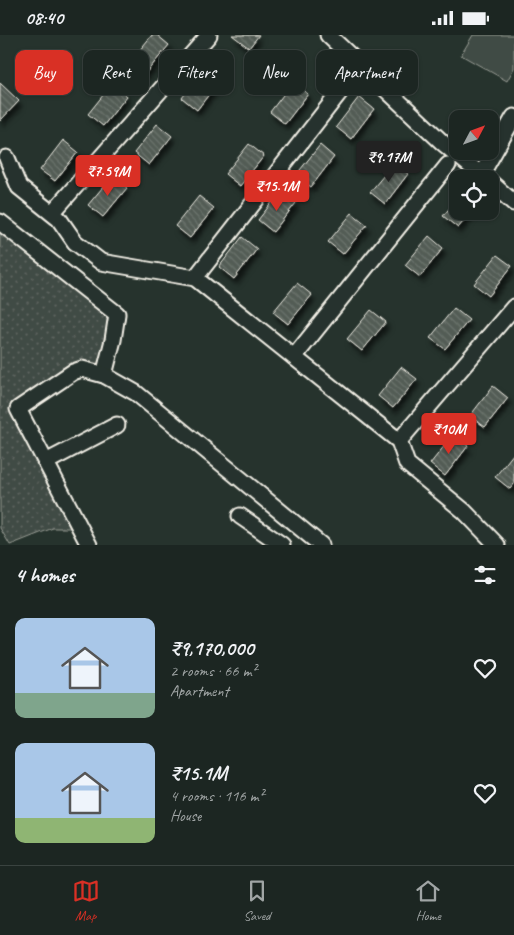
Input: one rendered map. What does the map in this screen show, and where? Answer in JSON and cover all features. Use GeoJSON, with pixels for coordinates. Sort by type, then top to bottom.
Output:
{"type":"FeatureCollection","features":[{"type":"Feature","properties":{"kind":"street"},"geometry":{"type":"LineString","coordinates":[[52,213],[209,35]]}},
{"type":"Feature","properties":{"kind":"street"},"geometry":{"type":"LineString","coordinates":[[328,35],[443,143],[475,170]]}},
{"type":"Feature","properties":{"kind":"street"},"geometry":{"type":"LineString","coordinates":[[196,278],[338,95]]}},
{"type":"Feature","properties":{"kind":"street"},"geometry":{"type":"LineString","coordinates":[[490,170],[514,117]]}},
{"type":"Feature","properties":{"kind":"street"},"geometry":{"type":"LineString","coordinates":[[6,158],[18,187],[59,219],[74,241],[101,262],[196,278],[399,441],[407,464],[464,511],[498,545]]}},
{"type":"Feature","properties":{"kind":"street"},"geometry":{"type":"LineString","coordinates":[[294,357],[448,165]]}},
{"type":"Feature","properties":{"kind":"street"},"geometry":{"type":"LineString","coordinates":[[499,190],[514,203]]}},
{"type":"Feature","properties":{"kind":"street"},"geometry":{"type":"LineString","coordinates":[[0,222],[117,315],[104,375]]}},
{"type":"Feature","properties":{"kind":"street"},"geometry":{"type":"LineString","coordinates":[[399,441],[514,307]]}},
{"type":"Feature","properties":{"kind":"street"},"geometry":{"type":"LineString","coordinates":[[89,545],[18,409],[73,371],[82,369],[104,375],[136,393],[320,545]]}},
{"type":"Feature","properties":{"kind":"street"},"geometry":{"type":"LineString","coordinates":[[46,462],[117,425]]}},
{"type":"Feature","properties":{"kind":"street"},"geometry":{"type":"LineString","coordinates":[[240,516],[282,545]]}},
{"type":"Feature","properties":{"kind":"shaded area"},"geometry":{"type":"Polygon","coordinates":[[[473,35],[514,35],[514,68],[507,81],[461,55],[473,35]]]}},
{"type":"Feature","properties":{"kind":"shaded area"},"geometry":{"type":"Polygon","coordinates":[[[0,227],[110,315],[101,364],[81,363],[10,407],[74,528],[53,528],[10,545],[0,528],[0,227]]]}},
{"type":"Feature","properties":{"kind":"building"},"geometry":{"type":"Polygon","coordinates":[[[152,35],[157,35],[169,45],[165,50],[159,50],[159,57],[149,69],[149,50],[140,50],[152,35]]]}},
{"type":"Feature","properties":{"kind":"building"},"geometry":{"type":"Polygon","coordinates":[[[232,35],[259,35],[249,48],[232,35]]]}},
{"type":"Feature","properties":{"kind":"building"},"geometry":{"type":"Polygon","coordinates":[[[0,83],[19,101],[0,121],[0,83]]]}},
{"type":"Feature","properties":{"kind":"building"},"geometry":{"type":"Polygon","coordinates":[[[306,92],[308,94],[285,124],[270,112],[283,95],[306,95],[306,92]]]}},
{"type":"Feature","properties":{"kind":"building"},"geometry":{"type":"Polygon","coordinates":[[[103,95],[127,96],[103,126],[88,114],[103,95]]]}},
{"type":"Feature","properties":{"kind":"building"},"geometry":{"type":"Polygon","coordinates":[[[184,95],[208,95],[197,110],[182,98],[184,95]]]}},
{"type":"Feature","properties":{"kind":"building"},"geometry":{"type":"Polygon","coordinates":[[[359,97],[374,109],[351,139],[336,127],[359,97]]]}},
{"type":"Feature","properties":{"kind":"building"},"geometry":{"type":"Polygon","coordinates":[[[157,124],[172,136],[149,165],[134,153],[157,124]]]}},
{"type":"Feature","properties":{"kind":"building"},"geometry":{"type":"Polygon","coordinates":[[[63,140],[78,152],[55,181],[40,170],[63,140]]]}},
{"type":"Feature","properties":{"kind":"building"},"geometry":{"type":"Polygon","coordinates":[[[249,144],[264,156],[240,186],[225,174],[249,144]]]}},
{"type":"Feature","properties":{"kind":"building"},"geometry":{"type":"Polygon","coordinates":[[[320,145],[334,157],[311,187],[296,175],[320,145]]]}},
{"type":"Feature","properties":{"kind":"building"},"geometry":{"type":"Polygon","coordinates":[[[394,163],[408,174],[385,204],[370,192],[394,163]]]}},
{"type":"Feature","properties":{"kind":"building"},"geometry":{"type":"Polygon","coordinates":[[[112,176],[127,188],[103,217],[88,205],[112,176]]]}},
{"type":"Feature","properties":{"kind":"building"},"geometry":{"type":"Polygon","coordinates":[[[281,191],[296,203],[273,232],[258,220],[281,191]]]}},
{"type":"Feature","properties":{"kind":"building"},"geometry":{"type":"Polygon","coordinates":[[[199,196],[214,208],[190,238],[175,226],[199,196]]]}},
{"type":"Feature","properties":{"kind":"building"},"geometry":{"type":"Polygon","coordinates":[[[449,209],[449,220],[465,220],[458,228],[443,216],[449,209]]]}},
{"type":"Feature","properties":{"kind":"building"},"geometry":{"type":"Polygon","coordinates":[[[352,213],[367,225],[343,254],[328,242],[352,213]]]}},
{"type":"Feature","properties":{"kind":"building"},"geometry":{"type":"Polygon","coordinates":[[[429,236],[443,248],[420,277],[405,265],[429,236]]]}},
{"type":"Feature","properties":{"kind":"building"},"geometry":{"type":"Polygon","coordinates":[[[242,237],[257,249],[234,279],[219,267],[242,237]]]}},
{"type":"Feature","properties":{"kind":"building"},"geometry":{"type":"Polygon","coordinates":[[[497,255],[512,266],[489,296],[474,284],[497,255]]]}},
{"type":"Feature","properties":{"kind":"building"},"geometry":{"type":"Polygon","coordinates":[[[297,283],[312,295],[288,324],[273,312],[297,283]]]}},
{"type":"Feature","properties":{"kind":"building"},"geometry":{"type":"Polygon","coordinates":[[[454,308],[469,320],[445,349],[430,338],[454,308]]]}},
{"type":"Feature","properties":{"kind":"building"},"geometry":{"type":"Polygon","coordinates":[[[371,310],[386,322],[362,351],[347,339],[371,310]]]}},
{"type":"Feature","properties":{"kind":"building"},"geometry":{"type":"Polygon","coordinates":[[[401,367],[417,379],[393,408],[378,396],[401,367]]]}},
{"type":"Feature","properties":{"kind":"building"},"geometry":{"type":"Polygon","coordinates":[[[493,386],[508,398],[485,427],[470,416],[493,386]]]}},
{"type":"Feature","properties":{"kind":"building"},"geometry":{"type":"Polygon","coordinates":[[[453,435],[468,446],[445,476],[430,464],[453,435]]]}},
{"type":"Feature","properties":{"kind":"building"},"geometry":{"type":"Polygon","coordinates":[[[514,453],[514,484],[510,489],[495,477],[514,453]]]}}]}
